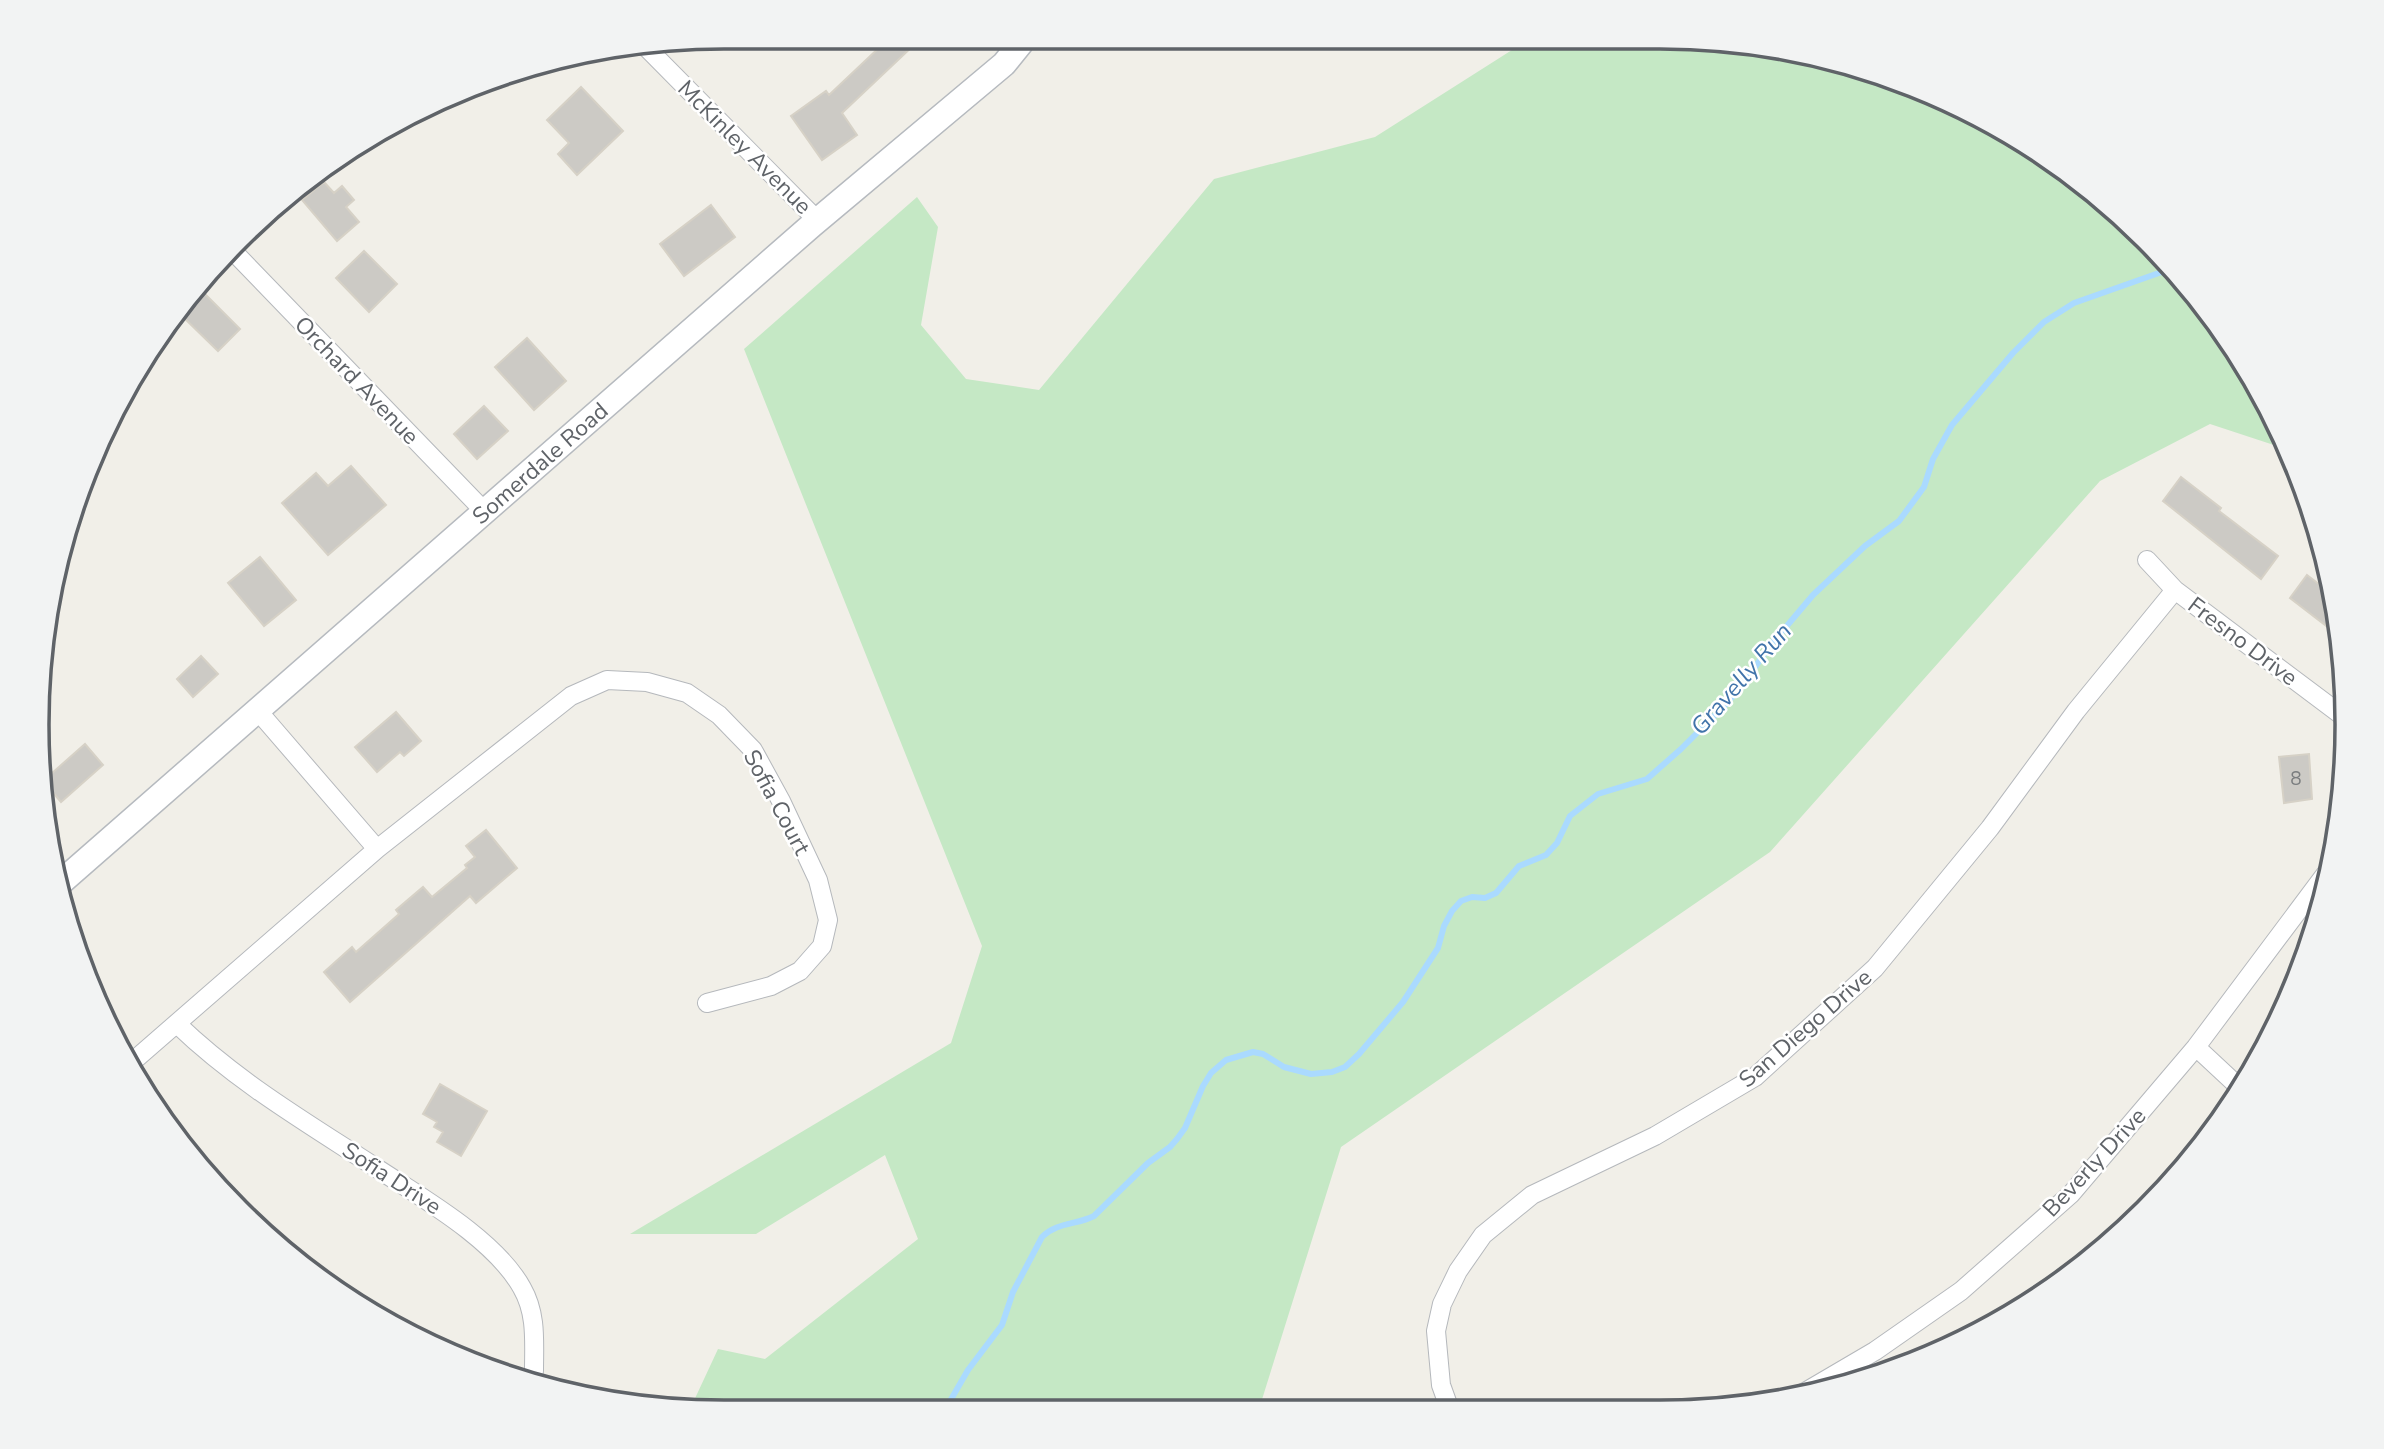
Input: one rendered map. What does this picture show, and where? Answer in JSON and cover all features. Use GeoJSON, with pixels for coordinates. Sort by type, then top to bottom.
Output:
{"type":"FeatureCollection","features":[{"type":"Feature","properties":{"kind":"main road","name":"Somerdale Road"},"geometry":{"type":"LineString","coordinates":[[67,877],[818,220],[1004,64],[1016,49]]}},
{"type":"Feature","properties":{"kind":"street","name":"McKinley Avenue"},"geometry":{"type":"LineString","coordinates":[[652,53],[818,220]]}},
{"type":"Feature","properties":{"kind":"street","name":"Orchard Avenue"},"geometry":{"type":"LineString","coordinates":[[238,256],[485,512]]}},
{"type":"Feature","properties":{"kind":"street","name":"Fresno Drive"},"geometry":{"type":"LineString","coordinates":[[2147,560],[2175,590],[2335,710]]}},
{"type":"Feature","properties":{"kind":"street","name":"San Diego Drive"},"geometry":{"type":"LineString","coordinates":[[1446,1400],[1441,1385],[1436,1331],[1447,1293],[1458,1271],[1483,1235],[1532,1195],[1655,1136],[1755,1077],[1875,968],[1990,828],[2076,711],[2175,590]]}},
{"type":"Feature","properties":{"kind":"street","name":"Sofia Court"},"geometry":{"type":"LineString","coordinates":[[377,849],[571,696],[607,680],[647,682],[687,693],[719,715],[753,750],[781,801],[818,880],[828,920],[822,946],[800,971],[771,986],[707,1003]]}},
{"type":"Feature","properties":{"kind":"street"},"geometry":{"type":"LineString","coordinates":[[137,1058],[377,849],[258,711]]}},
{"type":"Feature","properties":{"kind":"street","name":"Beverly Drive"},"geometry":{"type":"LineString","coordinates":[[1829,1378],[1875,1351],[1961,1291],[2071,1194],[2196,1047],[2314,889]]}},
{"type":"Feature","properties":{"kind":"street","name":"Sofia Drive"},"geometry":{"type":"LineString","coordinates":[[177,1024],[210,1056],[290,1112],[452,1217],[502,1260],[523,1288],[535,1319],[534,1372]]}},
{"type":"Feature","properties":{"kind":"street"},"geometry":{"type":"LineString","coordinates":[[2196,1047],[2233,1081]]}},
{"type":"Feature","properties":{"kind":"green space"},"geometry":{"type":"Polygon","coordinates":[[[1514,49],[1704,50],[1791,62],[1877,85],[1918,100],[1997,139],[2071,189],[2105,217],[2167,279],[2195,313],[2245,387],[2274,445],[2210,424],[2100,481],[1770,852],[1341,1147],[1262,1400],[695,1399],[718,1349],[765,1359],[918,1239],[885,1155],[756,1234],[630,1234],[951,1043],[982,946],[744,349],[917,197],[938,227],[921,325],[966,379],[1039,390],[1214,179],[1375,137],[1514,49]]]}},
{"type":"Feature","properties":{"kind":"building"},"geometry":{"type":"Polygon","coordinates":[[[878,49],[910,49],[842,113],[857,135],[822,160],[791,116],[826,91],[829,95],[878,49]]]}},
{"type":"Feature","properties":{"kind":"building"},"geometry":{"type":"Polygon","coordinates":[[[581,87],[623,131],[577,175],[558,154],[569,143],[547,120],[581,87]]]}},
{"type":"Feature","properties":{"kind":"building"},"geometry":{"type":"Polygon","coordinates":[[[324,182],[334,193],[342,186],[354,200],[346,207],[359,222],[337,241],[302,200],[324,182]]]}},
{"type":"Feature","properties":{"kind":"building"},"geometry":{"type":"Polygon","coordinates":[[[711,205],[735,237],[684,276],[660,244],[711,205]]]}},
{"type":"Feature","properties":{"kind":"building"},"geometry":{"type":"Polygon","coordinates":[[[364,251],[397,284],[369,312],[336,278],[364,251]]]}},
{"type":"Feature","properties":{"kind":"building"},"geometry":{"type":"Polygon","coordinates":[[[205,294],[240,329],[218,351],[185,319],[205,294]]]}},
{"type":"Feature","properties":{"kind":"building"},"geometry":{"type":"Polygon","coordinates":[[[527,338],[566,381],[534,410],[495,367],[527,338]]]}},
{"type":"Feature","properties":{"kind":"building"},"geometry":{"type":"Polygon","coordinates":[[[484,406],[508,431],[477,459],[454,434],[484,406]]]}},
{"type":"Feature","properties":{"kind":"building"},"geometry":{"type":"Polygon","coordinates":[[[351,466],[386,505],[328,555],[282,503],[316,473],[328,486],[351,466]]]}},
{"type":"Feature","properties":{"kind":"building"},"geometry":{"type":"Polygon","coordinates":[[[2181,477],[2221,508],[2219,511],[2278,556],[2261,579],[2163,501],[2181,477]]]}},
{"type":"Feature","properties":{"kind":"building"},"geometry":{"type":"Polygon","coordinates":[[[260,557],[296,600],[264,626],[228,583],[260,557]]]}},
{"type":"Feature","properties":{"kind":"building"},"geometry":{"type":"Polygon","coordinates":[[[2307,575],[2320,585],[2328,627],[2290,598],[2307,575]]]}},
{"type":"Feature","properties":{"kind":"building"},"geometry":{"type":"Polygon","coordinates":[[[201,656],[218,674],[193,697],[177,679],[201,656]]]}},
{"type":"Feature","properties":{"kind":"building"},"geometry":{"type":"Polygon","coordinates":[[[396,712],[421,741],[404,756],[400,752],[377,772],[355,747],[396,712]]]}},
{"type":"Feature","properties":{"kind":"building"},"geometry":{"type":"Polygon","coordinates":[[[85,744],[103,765],[61,802],[53,792],[51,774],[85,744]]]}},
{"type":"Feature","properties":{"kind":"building"},"geometry":{"type":"Polygon","coordinates":[[[2309,754],[2312,799],[2284,803],[2279,757],[2309,754]]]}},
{"type":"Feature","properties":{"kind":"building"},"geometry":{"type":"Polygon","coordinates":[[[486,830],[517,868],[476,903],[470,896],[350,1002],[324,972],[352,947],[356,952],[399,914],[396,910],[423,887],[432,897],[467,868],[465,865],[475,857],[466,846],[486,830]]]}},
{"type":"Feature","properties":{"kind":"building"},"geometry":{"type":"Polygon","coordinates":[[[440,1084],[487,1111],[461,1156],[437,1142],[443,1132],[434,1127],[437,1122],[423,1114],[440,1084]]]}},
{"type":"Feature","properties":{"kind":"waterway","name":"Gravelly Run"},"geometry":{"type":"LineString","coordinates":[[951,1400],[968,1370],[1002,1325],[1013,1292],[1042,1237],[1061,1226],[1094,1216],[1148,1163],[1170,1147],[1185,1128],[1211,1073],[1226,1060],[1253,1052],[1263,1054],[1284,1067],[1311,1074],[1332,1072],[1345,1067],[1403,1002],[1438,948],[1444,926],[1461,901],[1472,897],[1485,898],[1496,893],[1519,866],[1546,855],[1557,843],[1570,816],[1598,794],[1647,779],[1725,705],[1813,595],[1865,546],[1899,521],[1924,487],[1933,459],[1952,425],[2013,353],[2044,322],[2074,303],[2161,272]]}}]}
